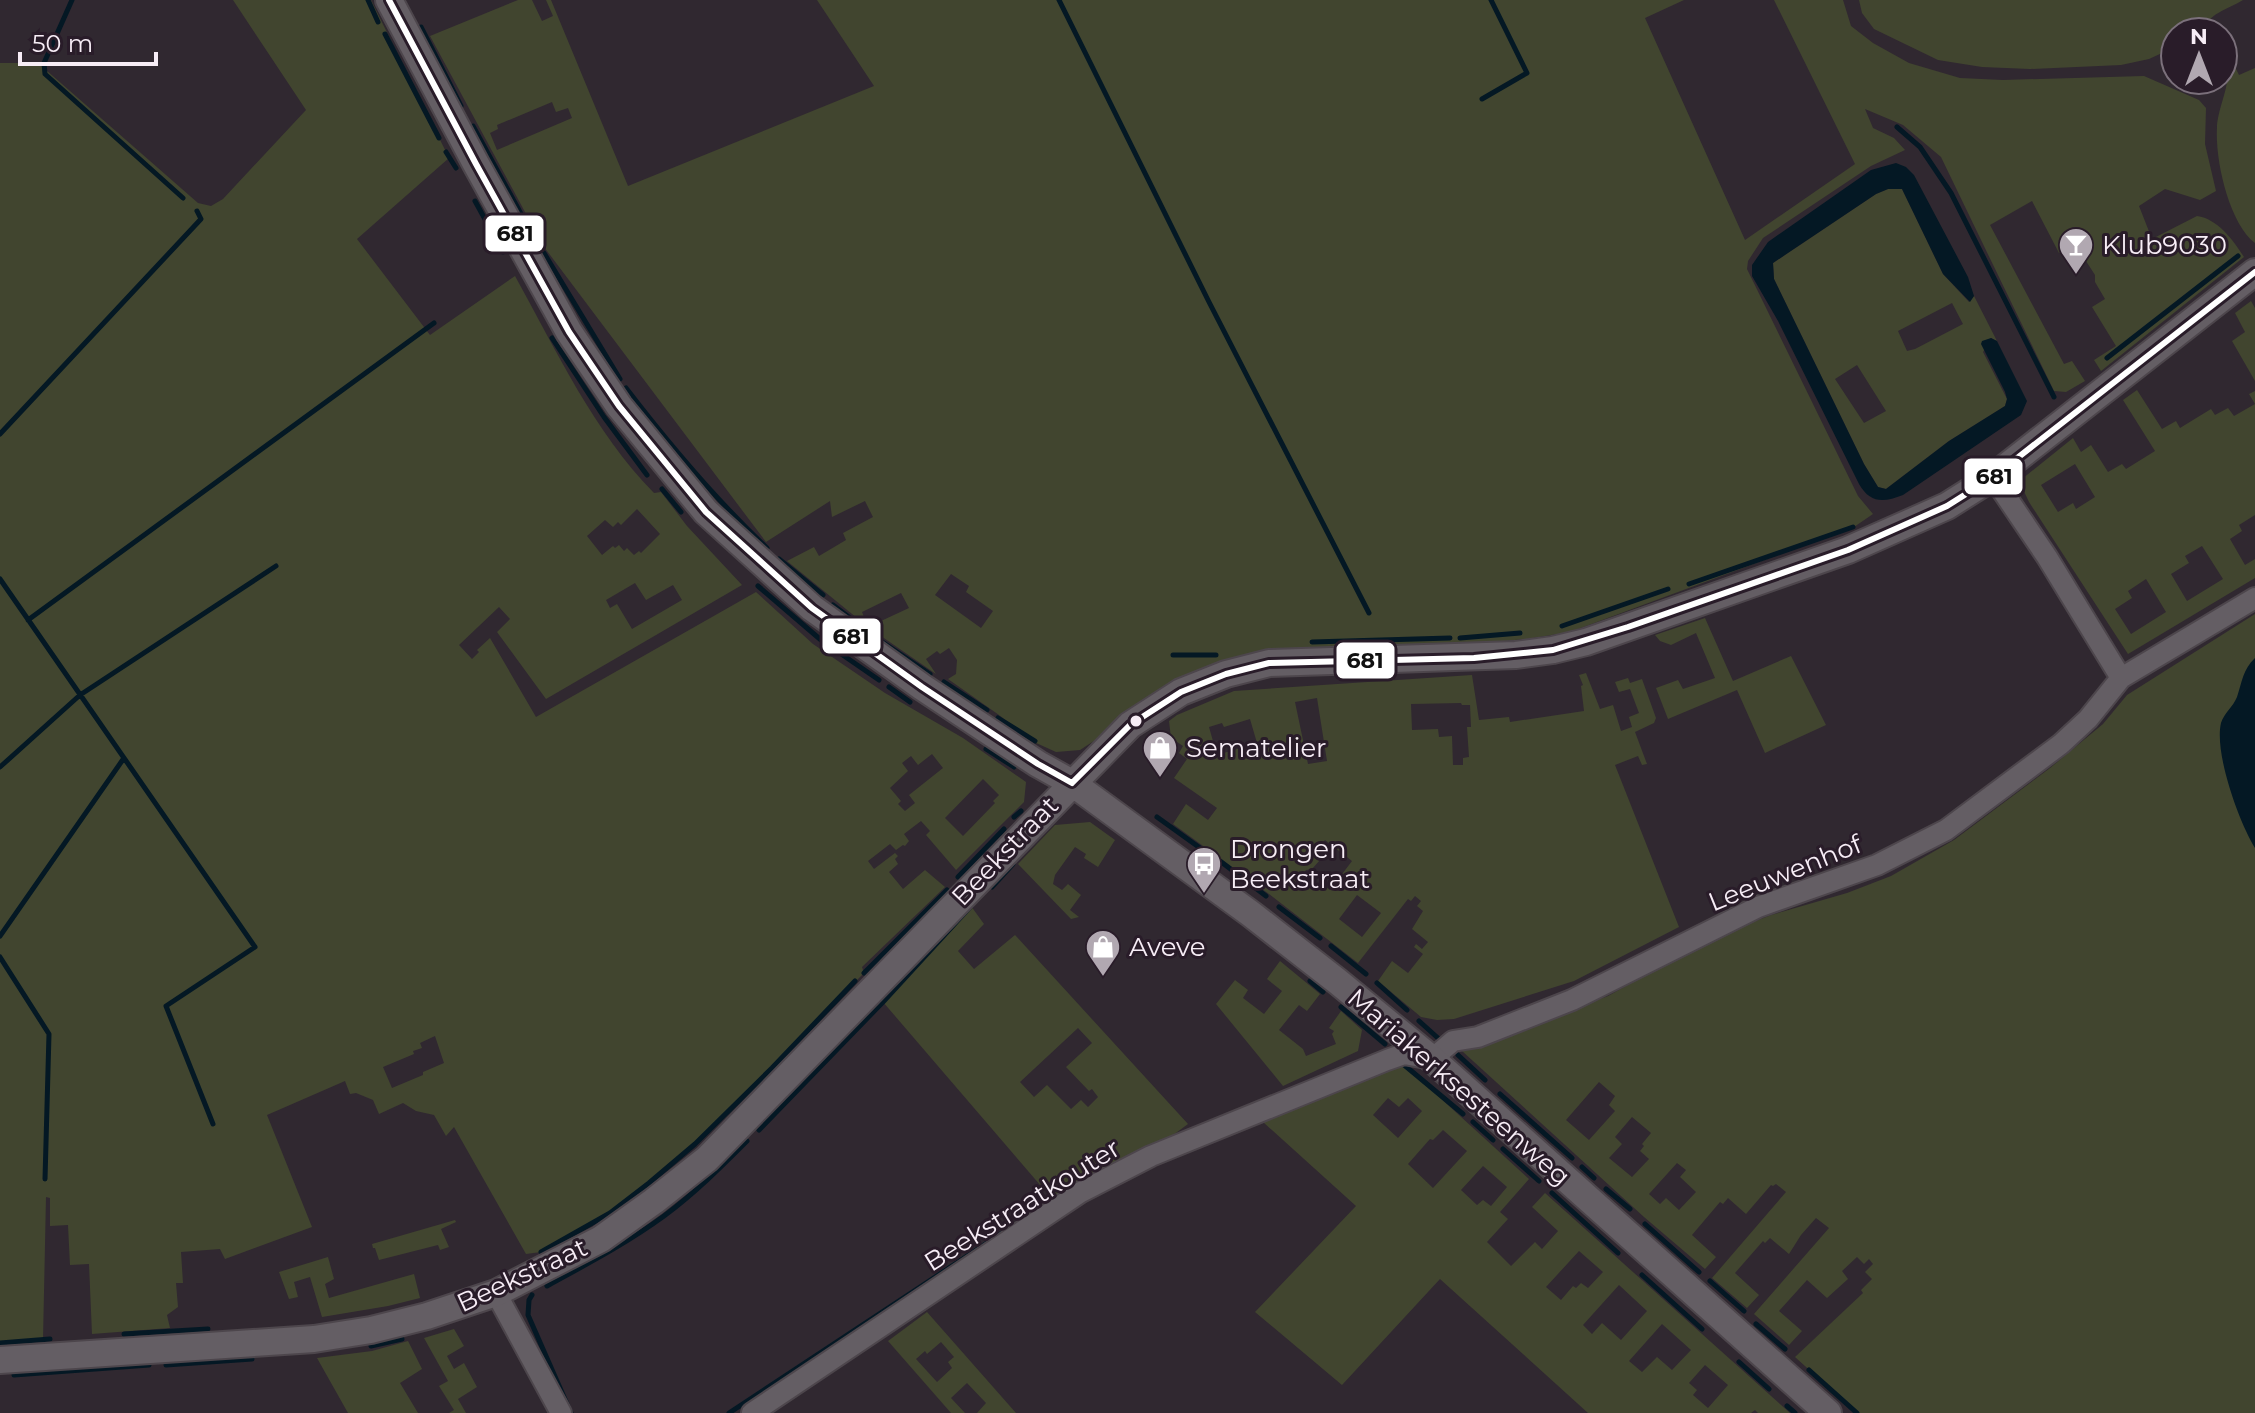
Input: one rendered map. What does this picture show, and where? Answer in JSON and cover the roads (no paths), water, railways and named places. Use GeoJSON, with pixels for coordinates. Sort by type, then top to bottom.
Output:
{"type":"FeatureCollection","features":[{"type":"Feature","properties":{"kind":"street","name":"Mariakerksesteenweg"},"geometry":{"type":"LineString","coordinates":[[389,0],[569,332],[619,406],[706,512],[812,608],[922,687],[1072,783],[1300,952],[1432,1059],[1828,1413]]}},
{"type":"Feature","properties":{"kind":"street","name":"Beekstraat"},"geometry":{"type":"LineString","coordinates":[[0,1360],[314,1339],[371,1330],[427,1316],[496,1293],[601,1239],[707,1159],[1130,725],[1181,692],[1226,674],[1269,663],[1474,658],[1553,650],[1641,623],[1848,550],[1947,506],[1993,477],[2255,272]]}},
{"type":"Feature","properties":{"kind":"street"},"geometry":{"type":"LineString","coordinates":[[1993,477],[2047,557],[2121,678]]}},
{"type":"Feature","properties":{"kind":"street","name":"Leeuwenhof"},"geometry":{"type":"LineString","coordinates":[[1432,1059],[1453,1041],[1478,1037],[1572,1000],[1758,907],[1877,865],[1946,830],[2061,744],[2088,719],[2121,678],[2255,598]]}},
{"type":"Feature","properties":{"kind":"street","name":"Beekstraatkouter"},"geometry":{"type":"LineString","coordinates":[[752,1413],[1007,1240],[1095,1185],[1217,1127],[1387,1060],[1404,1054],[1432,1059]]}},
{"type":"Feature","properties":{"kind":"street"},"geometry":{"type":"LineString","coordinates":[[496,1293],[561,1413]]}},
{"type":"Feature","properties":{"kind":"water"},"geometry":{"type":"Polygon","coordinates":[[[1896,163],[1914,175],[1968,277],[1974,296],[1970,302],[1943,274],[1902,189],[1888,189],[1876,194],[1773,263],[1774,279],[1864,464],[1878,487],[1886,489],[1949,441],[2005,406],[2005,392],[1982,341],[1991,338],[1997,341],[2027,401],[2021,415],[1903,495],[1878,500],[1868,495],[1859,484],[1778,321],[1752,276],[1752,265],[1768,242],[1871,170],[1896,163]]]}},
{"type":"Feature","properties":{"kind":"water"},"geometry":{"type":"Polygon","coordinates":[[[2255,658],[2255,848],[2229,787],[2220,736],[2222,719],[2235,701],[2245,671],[2255,658]]]}},
{"type":"Feature","properties":{"kind":"waterway"},"geometry":{"type":"LineString","coordinates":[[72,0],[44,63],[45,74],[183,198]]}},
{"type":"Feature","properties":{"kind":"waterway"},"geometry":{"type":"LineString","coordinates":[[368,0],[378,22]]}},
{"type":"Feature","properties":{"kind":"waterway"},"geometry":{"type":"LineString","coordinates":[[1059,0],[1209,302],[1369,613]]}},
{"type":"Feature","properties":{"kind":"waterway"},"geometry":{"type":"LineString","coordinates":[[1482,99],[1527,73],[1491,0]]}},
{"type":"Feature","properties":{"kind":"waterway"},"geometry":{"type":"LineString","coordinates":[[421,27],[461,106]]}},
{"type":"Feature","properties":{"kind":"waterway"},"geometry":{"type":"LineString","coordinates":[[385,34],[439,138]]}},
{"type":"Feature","properties":{"kind":"waterway"},"geometry":{"type":"LineString","coordinates":[[473,126],[526,223]]}},
{"type":"Feature","properties":{"kind":"waterway"},"geometry":{"type":"LineString","coordinates":[[1897,127],[1920,147],[1951,193],[2054,397]]}},
{"type":"Feature","properties":{"kind":"waterway"},"geometry":{"type":"LineString","coordinates":[[446,152],[456,168]]}},
{"type":"Feature","properties":{"kind":"waterway"},"geometry":{"type":"LineString","coordinates":[[475,201],[503,252]]}},
{"type":"Feature","properties":{"kind":"waterway"},"geometry":{"type":"LineString","coordinates":[[0,434],[201,219],[197,211]]}},
{"type":"Feature","properties":{"kind":"waterway"},"geometry":{"type":"LineString","coordinates":[[544,253],[620,379]]}},
{"type":"Feature","properties":{"kind":"waterway"},"geometry":{"type":"LineString","coordinates":[[2107,358],[2238,256]]}},
{"type":"Feature","properties":{"kind":"waterway"},"geometry":{"type":"LineString","coordinates":[[28,620],[434,323]]}},
{"type":"Feature","properties":{"kind":"waterway"},"geometry":{"type":"LineString","coordinates":[[552,338],[647,475]]}},
{"type":"Feature","properties":{"kind":"waterway"},"geometry":{"type":"LineString","coordinates":[[626,388],[693,471],[767,548]]}},
{"type":"Feature","properties":{"kind":"waterway"},"geometry":{"type":"LineString","coordinates":[[662,489],[681,512]]}},
{"type":"Feature","properties":{"kind":"waterway"},"geometry":{"type":"LineString","coordinates":[[1689,584],[1853,527]]}},
{"type":"Feature","properties":{"kind":"waterway"},"geometry":{"type":"LineString","coordinates":[[779,559],[823,595]]}},
{"type":"Feature","properties":{"kind":"waterway"},"geometry":{"type":"LineString","coordinates":[[0,767],[80,695],[276,566]]}},
{"type":"Feature","properties":{"kind":"waterway"},"geometry":{"type":"LineString","coordinates":[[0,579],[255,947],[166,1006],[213,1124]]}},
{"type":"Feature","properties":{"kind":"waterway"},"geometry":{"type":"LineString","coordinates":[[758,586],[821,640],[879,680]]}},
{"type":"Feature","properties":{"kind":"waterway"},"geometry":{"type":"LineString","coordinates":[[1562,626],[1668,589]]}},
{"type":"Feature","properties":{"kind":"waterway"},"geometry":{"type":"LineString","coordinates":[[833,605],[858,624]]}},
{"type":"Feature","properties":{"kind":"waterway"},"geometry":{"type":"LineString","coordinates":[[869,633],[930,674]]}},
{"type":"Feature","properties":{"kind":"waterway"},"geometry":{"type":"LineString","coordinates":[[1460,638],[1520,633]]}},
{"type":"Feature","properties":{"kind":"waterway"},"geometry":{"type":"LineString","coordinates":[[1312,642],[1450,638]]}},
{"type":"Feature","properties":{"kind":"waterway"},"geometry":{"type":"LineString","coordinates":[[1173,655],[1216,655]]}},
{"type":"Feature","properties":{"kind":"waterway"},"geometry":{"type":"LineString","coordinates":[[944,682],[987,710]]}},
{"type":"Feature","properties":{"kind":"waterway"},"geometry":{"type":"LineString","coordinates":[[889,687],[910,702]]}},
{"type":"Feature","properties":{"kind":"waterway"},"geometry":{"type":"LineString","coordinates":[[998,718],[1035,741]]}},
{"type":"Feature","properties":{"kind":"waterway"},"geometry":{"type":"LineString","coordinates":[[986,749],[1014,767]]}},
{"type":"Feature","properties":{"kind":"waterway"},"geometry":{"type":"LineString","coordinates":[[0,936],[124,758]]}},
{"type":"Feature","properties":{"kind":"waterway"},"geometry":{"type":"LineString","coordinates":[[1014,817],[1021,811]]}},
{"type":"Feature","properties":{"kind":"waterway"},"geometry":{"type":"LineString","coordinates":[[1157,817],[1207,853]]}},
{"type":"Feature","properties":{"kind":"waterway"},"geometry":{"type":"LineString","coordinates":[[958,877],[1004,829]]}},
{"type":"Feature","properties":{"kind":"waterway"},"geometry":{"type":"LineString","coordinates":[[1220,861],[1266,896]]}},
{"type":"Feature","properties":{"kind":"waterway"},"geometry":{"type":"LineString","coordinates":[[992,887],[1013,864]]}},
{"type":"Feature","properties":{"kind":"waterway"},"geometry":{"type":"LineString","coordinates":[[864,973],[947,890]]}},
{"type":"Feature","properties":{"kind":"waterway"},"geometry":{"type":"LineString","coordinates":[[759,1130],[971,906]]}},
{"type":"Feature","properties":{"kind":"waterway"},"geometry":{"type":"LineString","coordinates":[[1279,907],[1320,938]]}},
{"type":"Feature","properties":{"kind":"waterway"},"geometry":{"type":"LineString","coordinates":[[1331,946],[1366,974]]}},
{"type":"Feature","properties":{"kind":"waterway"},"geometry":{"type":"LineString","coordinates":[[0,957],[49,1034],[45,1179]]}},
{"type":"Feature","properties":{"kind":"waterway"},"geometry":{"type":"LineString","coordinates":[[541,1252],[610,1213],[695,1144],[855,981]]}},
{"type":"Feature","properties":{"kind":"waterway"},"geometry":{"type":"LineString","coordinates":[[1310,981],[1323,992]]}},
{"type":"Feature","properties":{"kind":"waterway"},"geometry":{"type":"LineString","coordinates":[[1377,983],[1407,1010]]}},
{"type":"Feature","properties":{"kind":"waterway"},"geometry":{"type":"LineString","coordinates":[[1341,1007],[1385,1044]]}},
{"type":"Feature","properties":{"kind":"waterway"},"geometry":{"type":"LineString","coordinates":[[1419,1021],[1439,1039]]}},
{"type":"Feature","properties":{"kind":"waterway"},"geometry":{"type":"LineString","coordinates":[[1458,1055],[1485,1080]]}},
{"type":"Feature","properties":{"kind":"waterway"},"geometry":{"type":"LineString","coordinates":[[1403,1064],[1463,1114]]}},
{"type":"Feature","properties":{"kind":"waterway"},"geometry":{"type":"LineString","coordinates":[[1500,1094],[1572,1158]]}},
{"type":"Feature","properties":{"kind":"waterway"},"geometry":{"type":"LineString","coordinates":[[1473,1122],[1493,1140]]}},
{"type":"Feature","properties":{"kind":"waterway"},"geometry":{"type":"LineString","coordinates":[[547,1286],[664,1216],[747,1141]]}},
{"type":"Feature","properties":{"kind":"waterway"},"geometry":{"type":"LineString","coordinates":[[1503,1149],[1539,1181]]}},
{"type":"Feature","properties":{"kind":"waterway"},"geometry":{"type":"LineString","coordinates":[[1582,1167],[1594,1178]]}},
{"type":"Feature","properties":{"kind":"waterway"},"geometry":{"type":"LineString","coordinates":[[1606,1189],[1630,1209]]}},
{"type":"Feature","properties":{"kind":"waterway"},"geometry":{"type":"LineString","coordinates":[[1552,1193],[1618,1253]]}},
{"type":"Feature","properties":{"kind":"waterway"},"geometry":{"type":"LineString","coordinates":[[1645,1224],[1699,1272]]}},
{"type":"Feature","properties":{"kind":"waterway"},"geometry":{"type":"LineString","coordinates":[[729,1413],[1002,1233]]}},
{"type":"Feature","properties":{"kind":"waterway"},"geometry":{"type":"LineString","coordinates":[[1642,1275],[1702,1329]]}},
{"type":"Feature","properties":{"kind":"waterway"},"geometry":{"type":"LineString","coordinates":[[1710,1281],[1744,1311]]}},
{"type":"Feature","properties":{"kind":"waterway"},"geometry":{"type":"LineString","coordinates":[[532,1295],[528,1315],[571,1413]]}},
{"type":"Feature","properties":{"kind":"waterway"},"geometry":{"type":"LineString","coordinates":[[1756,1324],[1785,1349]]}},
{"type":"Feature","properties":{"kind":"waterway"},"geometry":{"type":"LineString","coordinates":[[124,1334],[208,1329]]}},
{"type":"Feature","properties":{"kind":"waterway"},"geometry":{"type":"LineString","coordinates":[[0,1343],[50,1339]]}},
{"type":"Feature","properties":{"kind":"waterway"},"geometry":{"type":"LineString","coordinates":[[371,1346],[402,1339]]}},
{"type":"Feature","properties":{"kind":"waterway"},"geometry":{"type":"LineString","coordinates":[[166,1365],[252,1359]]}},
{"type":"Feature","properties":{"kind":"waterway"},"geometry":{"type":"LineString","coordinates":[[1739,1362],[1769,1389]]}},
{"type":"Feature","properties":{"kind":"waterway"},"geometry":{"type":"LineString","coordinates":[[14,1375],[149,1365]]}},
{"type":"Feature","properties":{"kind":"waterway"},"geometry":{"type":"LineString","coordinates":[[1809,1370],[1857,1413]]}},
{"type":"Feature","properties":{"kind":"waterway"},"geometry":{"type":"LineString","coordinates":[[1787,1406],[1795,1413]]}},
{"type":"Feature","properties":{"kind":"place","name":"Klub9030"},"geometry":{"type":"Point","coordinates":[2076,276]}},
{"type":"Feature","properties":{"kind":"place","name":"Sematelier"},"geometry":{"type":"Point","coordinates":[1160,779]}},
{"type":"Feature","properties":{"kind":"place","name":"Drongen Beekstraat"},"geometry":{"type":"Point","coordinates":[1204,895]}},
{"type":"Feature","properties":{"kind":"place","name":"Aveve"},"geometry":{"type":"Point","coordinates":[1103,978]}}]}
